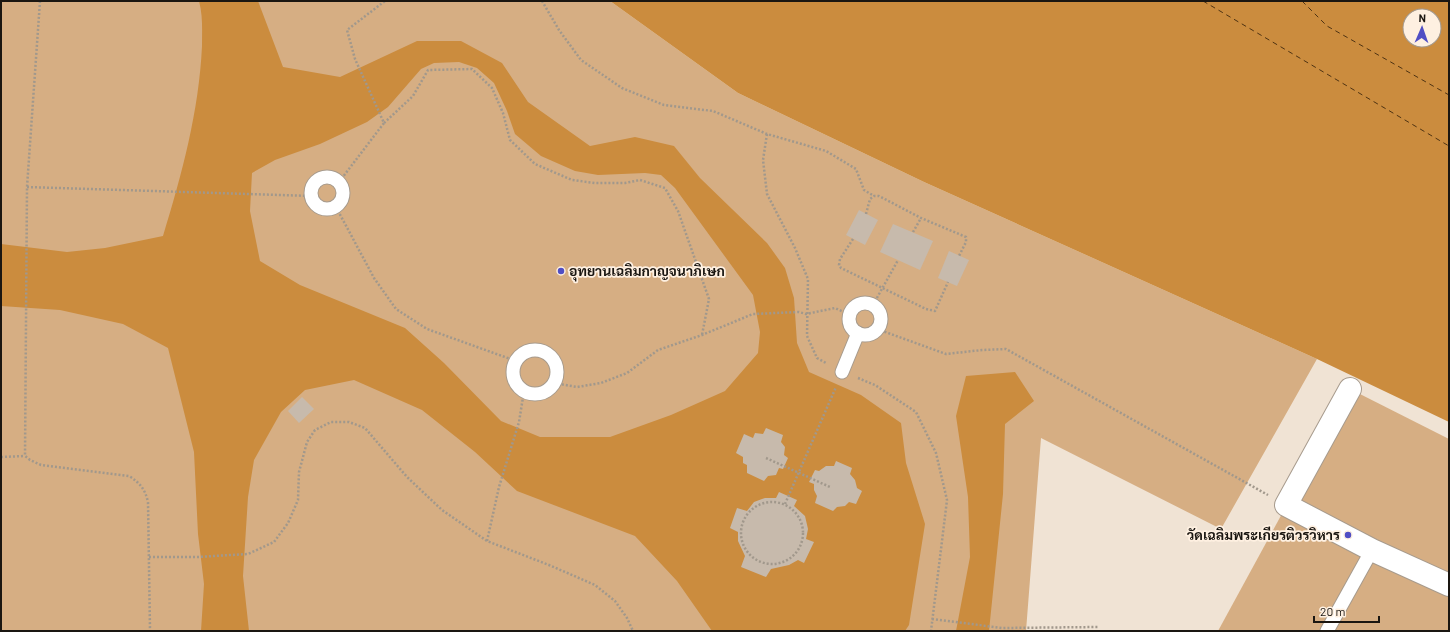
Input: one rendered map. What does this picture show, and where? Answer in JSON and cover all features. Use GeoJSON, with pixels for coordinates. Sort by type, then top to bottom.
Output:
{"type":"FeatureCollection","features":[{"type":"Feature","properties":{"kind":"street"},"geometry":{"type":"LineString","coordinates":[[1350,389],[1286,505],[1372,550],[1449,585]]}},
{"type":"Feature","properties":{"kind":"lane"},"geometry":{"type":"LineString","coordinates":[[321,177],[329,177],[339,182],[342,186],[343,198],[336,207],[330,209],[322,208],[312,202],[310,196],[312,185],[321,177]]}},
{"type":"Feature","properties":{"kind":"lane"},"geometry":{"type":"LineString","coordinates":[[863,303],[873,305],[877,309],[881,318],[877,329],[868,334],[858,333],[851,325],[850,315],[858,305],[863,303]]}},
{"type":"Feature","properties":{"kind":"lane"},"geometry":{"type":"LineString","coordinates":[[842,372],[858,333]]}},
{"type":"Feature","properties":{"kind":"lane"},"geometry":{"type":"LineString","coordinates":[[535,350],[542,351],[550,356],[554,362],[556,376],[554,383],[546,390],[539,393],[524,391],[514,380],[513,368],[516,361],[527,352],[535,350]]}},
{"type":"Feature","properties":{"kind":"lane"},"geometry":{"type":"LineString","coordinates":[[1327,631],[1372,550]]}},
{"type":"Feature","properties":{"kind":"path"},"geometry":{"type":"LineString","coordinates":[[25,456],[27,187],[40,1]]}},
{"type":"Feature","properties":{"kind":"path"},"geometry":{"type":"LineString","coordinates":[[384,123],[355,59],[347,30],[386,1]]}},
{"type":"Feature","properties":{"kind":"path"},"geometry":{"type":"LineString","coordinates":[[542,1],[559,30],[581,60],[622,88],[664,105],[713,111],[767,134],[826,151],[856,169],[864,190],[921,218],[966,237],[966,242],[959,256]]}},
{"type":"Feature","properties":{"kind":"path"},"geometry":{"type":"LineString","coordinates":[[339,182],[384,123],[413,96],[428,70],[472,69],[492,88],[503,113],[510,140],[536,164],[572,180],[594,183],[618,183],[640,180],[664,188],[678,211],[709,299],[702,335]]}},
{"type":"Feature","properties":{"kind":"path"},"geometry":{"type":"LineString","coordinates":[[767,134],[763,160],[767,194],[795,248],[808,279],[806,314],[807,336],[817,358],[842,372],[875,385],[916,412],[936,453],[947,500],[931,631]]}},
{"type":"Feature","properties":{"kind":"path"},"geometry":{"type":"LineString","coordinates":[[27,187],[310,196]]}},
{"type":"Feature","properties":{"kind":"path"},"geometry":{"type":"LineString","coordinates":[[866,214],[870,199],[874,196]]}},
{"type":"Feature","properties":{"kind":"path"},"geometry":{"type":"LineString","coordinates":[[336,207],[374,278],[396,309],[427,329],[516,361]]}},
{"type":"Feature","properties":{"kind":"path"},"geometry":{"type":"LineString","coordinates":[[913,232],[921,218]]}},
{"type":"Feature","properties":{"kind":"path"},"geometry":{"type":"LineString","coordinates":[[853,239],[840,259],[839,265],[841,268],[926,309],[935,311],[948,282]]}},
{"type":"Feature","properties":{"kind":"path"},"geometry":{"type":"LineString","coordinates":[[873,305],[898,260]]}},
{"type":"Feature","properties":{"kind":"path"},"geometry":{"type":"LineString","coordinates":[[554,383],[577,387],[601,383],[627,373],[658,350],[702,335],[753,314],[799,312],[806,314],[835,308],[850,315]]}},
{"type":"Feature","properties":{"kind":"path"},"geometry":{"type":"LineString","coordinates":[[877,329],[946,354],[1006,349],[1286,505]]}},
{"type":"Feature","properties":{"kind":"path"},"geometry":{"type":"LineString","coordinates":[[785,504],[842,372]]}},
{"type":"Feature","properties":{"kind":"path"},"geometry":{"type":"LineString","coordinates":[[487,540],[499,487],[519,422],[524,391]]}},
{"type":"Feature","properties":{"kind":"path"},"geometry":{"type":"LineString","coordinates":[[149,557],[197,557],[248,554],[274,542],[288,523],[298,500],[299,472],[307,442],[315,430],[331,422],[349,422],[365,428],[407,477],[442,510],[487,540],[549,564],[595,585],[615,601],[627,618],[633,631]]}},
{"type":"Feature","properties":{"kind":"path"},"geometry":{"type":"LineString","coordinates":[[1,457],[25,456],[41,465],[129,476],[137,481],[145,490],[148,502],[150,631]]}},
{"type":"Feature","properties":{"kind":"path"},"geometry":{"type":"LineString","coordinates":[[766,458],[830,487]]}},
{"type":"Feature","properties":{"kind":"path"},"geometry":{"type":"LineString","coordinates":[[770,501],[785,504],[797,513],[803,527],[802,542],[794,555],[781,563],[766,564],[752,557],[743,545],[740,530],[745,516],[756,506],[770,501]]}},
{"type":"Feature","properties":{"kind":"path"},"geometry":{"type":"LineString","coordinates":[[932,619],[1002,628],[1098,627]]}},
{"type":"Feature","properties":{"kind":"shaded area","name":"อุทยานเฉลิมกาญจนาภิเษก"},"geometry":{"type":"Polygon","coordinates":[[[1,1],[610,1],[738,93],[924,182],[1317,359],[1221,529],[1041,438],[1026,631],[1,631],[1,1]]]}},
{"type":"Feature","properties":{"kind":"shaded area"},"geometry":{"type":"Polygon","coordinates":[[[199,1],[258,1],[283,67],[340,77],[417,41],[461,41],[502,63],[528,102],[590,146],[635,137],[674,146],[700,178],[767,243],[785,268],[794,298],[797,343],[809,372],[861,395],[901,423],[906,463],[925,524],[909,625],[905,631],[712,631],[677,581],[635,536],[517,491],[475,452],[422,410],[354,380],[305,390],[281,412],[254,460],[248,497],[243,576],[249,631],[201,631],[204,584],[198,534],[194,452],[168,348],[123,324],[60,310],[1,306],[1,244],[67,252],[105,248],[163,236],[183,166],[197,94],[202,46],[202,23],[199,1]],[[459,62],[434,63],[421,69],[388,107],[367,122],[320,144],[275,160],[252,173],[250,211],[260,261],[300,285],[405,328],[444,363],[501,421],[540,437],[610,437],[671,415],[725,391],[758,353],[760,332],[753,295],[675,188],[661,175],[645,173],[598,175],[575,171],[541,156],[515,134],[507,111],[494,83],[477,68],[459,62]]]}},
{"type":"Feature","properties":{"kind":"shaded area"},"geometry":{"type":"Polygon","coordinates":[[[610,1],[1449,1],[1449,422],[1317,359],[924,182],[738,93],[610,1]]]}},
{"type":"Feature","properties":{"kind":"shaded area"},"geometry":{"type":"Polygon","coordinates":[[[1015,372],[1034,401],[1005,424],[1003,494],[989,631],[956,631],[970,557],[968,497],[956,416],[966,376],[1015,372]]]}},
{"type":"Feature","properties":{"kind":"shaded area","name":"วัดเฉลิมพระเกียรติวรวิหาร"},"geometry":{"type":"Polygon","coordinates":[[[1350,389],[1449,439],[1449,631],[1218,631],[1350,389]]]}},
{"type":"Feature","properties":{"kind":"building"},"geometry":{"type":"Polygon","coordinates":[[[859,210],[878,220],[865,245],[846,235],[859,210]]]}},
{"type":"Feature","properties":{"kind":"building"},"geometry":{"type":"Polygon","coordinates":[[[893,224],[933,241],[920,270],[880,252],[893,224]]]}},
{"type":"Feature","properties":{"kind":"building"},"geometry":{"type":"Polygon","coordinates":[[[949,251],[969,260],[957,286],[938,278],[949,251]]]}},
{"type":"Feature","properties":{"kind":"building"},"geometry":{"type":"Polygon","coordinates":[[[302,397],[314,409],[299,423],[288,411],[302,397]]]}},
{"type":"Feature","properties":{"kind":"building"},"geometry":{"type":"Polygon","coordinates":[[[766,428],[783,435],[781,442],[785,447],[784,455],[788,458],[783,469],[779,468],[776,475],[768,476],[764,481],[747,473],[747,465],[743,463],[743,457],[736,453],[744,434],[753,438],[755,433],[763,434],[766,428]]]}},
{"type":"Feature","properties":{"kind":"building"},"geometry":{"type":"Polygon","coordinates":[[[836,461],[852,468],[850,474],[855,480],[857,488],[862,491],[856,504],[849,502],[845,506],[837,507],[833,511],[815,503],[817,496],[814,490],[814,484],[809,482],[815,470],[819,471],[826,466],[834,466],[836,461]]]}},
{"type":"Feature","properties":{"kind":"building"},"geometry":{"type":"Polygon","coordinates":[[[779,492],[797,500],[794,506],[805,516],[808,529],[806,539],[814,542],[804,563],[798,560],[789,565],[771,569],[766,577],[741,567],[745,556],[738,541],[738,532],[730,528],[737,508],[747,511],[754,502],[765,498],[776,498],[779,492]]]}},
{"type":"Feature","properties":{"kind":"ferry route"},"geometry":{"type":"LineString","coordinates":[[1203,1],[1449,146]]}},
{"type":"Feature","properties":{"kind":"ferry route"},"geometry":{"type":"LineString","coordinates":[[1302,1],[1327,26],[1449,95]]}},
{"type":"Feature","properties":{"kind":"place","name":"อุทยานเฉลิมกาญจนาภิเษก"},"geometry":{"type":"Point","coordinates":[561,271]}},
{"type":"Feature","properties":{"kind":"place","name":"วัดเฉลิมพระเกียรติวรวิหาร"},"geometry":{"type":"Point","coordinates":[1348,535]}}]}
